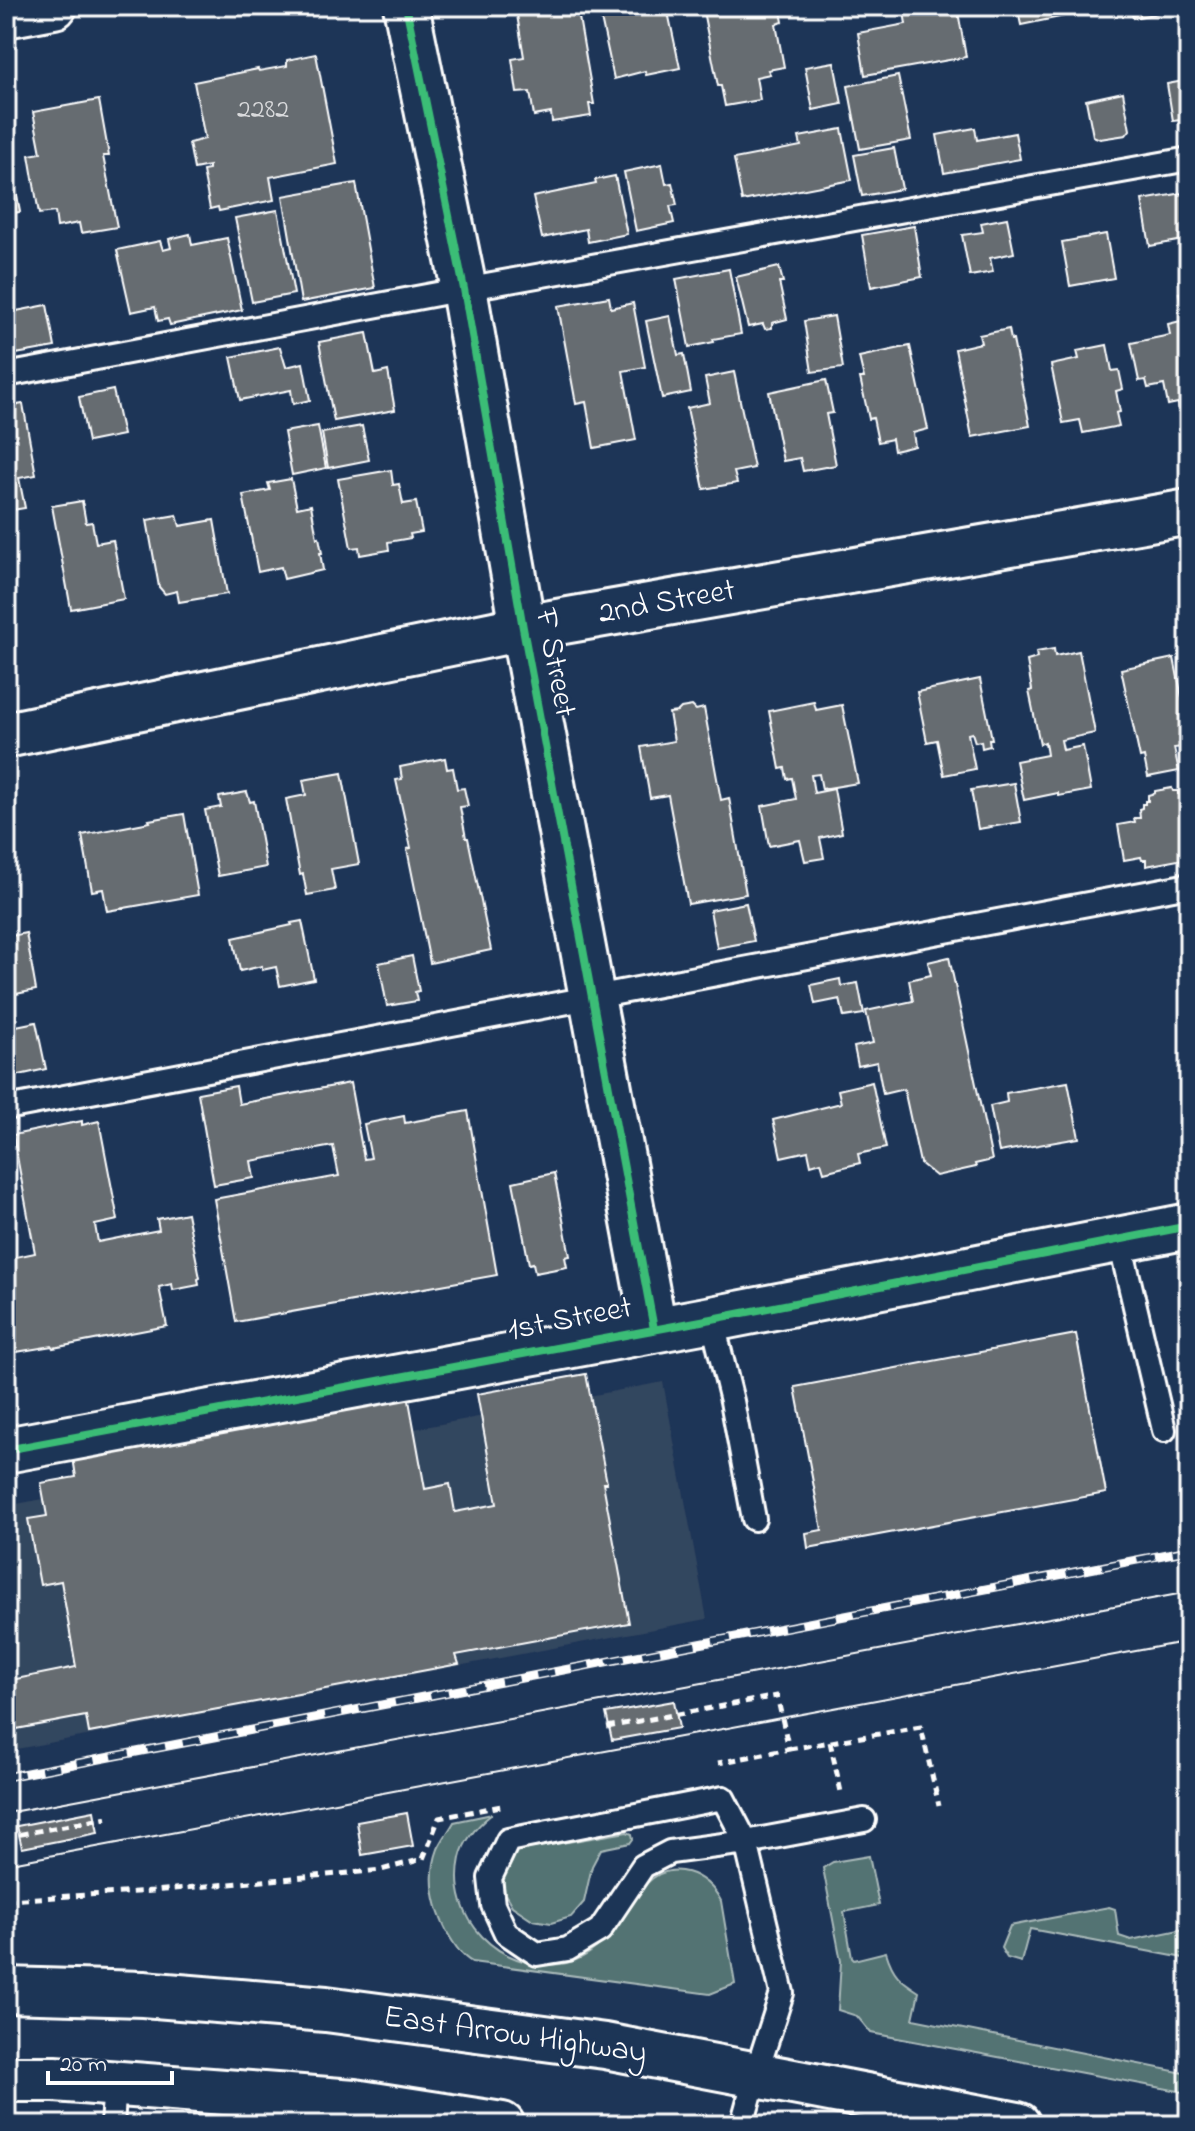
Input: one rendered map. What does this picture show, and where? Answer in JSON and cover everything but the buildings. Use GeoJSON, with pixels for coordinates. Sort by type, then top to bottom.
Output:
{"type":"FeatureCollection","features":[{"type":"Feature","properties":{"kind":"street"},"geometry":{"type":"LineString","coordinates":[[6,15],[54,6]]}},
{"type":"Feature","properties":{"kind":"street","name":"F Street"},"geometry":{"type":"LineString","coordinates":[[406,6],[464,289],[523,628],[654,1329]]}},
{"type":"Feature","properties":{"kind":"street","name":"2nd Street"},"geometry":{"type":"LineString","coordinates":[[6,735],[523,628],[1189,512]]}},
{"type":"Feature","properties":{"kind":"street","name":"1st Street"},"geometry":{"type":"LineString","coordinates":[[6,1450],[712,1319],[1189,1226]]}},
{"type":"Feature","properties":{"kind":"street","name":"East Arrow Highway"},"geometry":{"type":"LineString","coordinates":[[6,1990],[143,1994],[326,2009],[605,2046],[1018,2125]]}},
{"type":"Feature","properties":{"kind":"street"},"geometry":{"type":"LineString","coordinates":[[6,2079],[55,2079],[114,2104],[354,2102],[502,2125]]}},
{"type":"Feature","properties":{"kind":"lane"},"geometry":{"type":"LineString","coordinates":[[6,375],[1189,159]]}},
{"type":"Feature","properties":{"kind":"lane"},"geometry":{"type":"LineString","coordinates":[[6,1108],[1189,885]]}},
{"type":"Feature","properties":{"kind":"lane"},"geometry":{"type":"LineString","coordinates":[[1119,1238],[1164,1430]]}},
{"type":"Feature","properties":{"kind":"lane"},"geometry":{"type":"LineString","coordinates":[[712,1319],[732,1401],[754,1519]]}},
{"type":"Feature","properties":{"kind":"lane"},"geometry":{"type":"LineString","coordinates":[[742,2125],[782,1993],[746,1842],[723,1798],[508,1840],[490,1878],[493,1905],[506,1933],[537,1954],[568,1949],[600,1930],[643,1866],[670,1852],[746,1842],[864,1820]]}},
{"type":"Feature","properties":{"kind":"path"},"geometry":{"type":"LineString","coordinates":[[607,1727],[777,1696],[789,1749]]}},
{"type":"Feature","properties":{"kind":"path"},"geometry":{"type":"LineString","coordinates":[[723,1798],[717,1764],[921,1727],[939,1806]]}},
{"type":"Feature","properties":{"kind":"path"},"geometry":{"type":"LineString","coordinates":[[6,1900],[153,1891],[381,1870],[423,1859],[439,1818],[501,1806]]}},
{"type":"Feature","properties":{"kind":"path"},"geometry":{"type":"LineString","coordinates":[[6,1837],[107,1818]]}},
{"type":"Feature","properties":{"kind":"shaded area"},"geometry":{"type":"Polygon","coordinates":[[[663,1382],[707,1619],[6,1751],[6,1506],[663,1382]]]}},
{"type":"Feature","properties":{"kind":"green space"},"geometry":{"type":"Polygon","coordinates":[[[492,1814],[468,1839],[460,1858],[458,1880],[470,1920],[498,1950],[538,1964],[577,1960],[606,1938],[638,1893],[656,1876],[666,1872],[688,1872],[707,1883],[721,1901],[735,1984],[710,1994],[472,1962],[453,1942],[439,1913],[433,1871],[440,1846],[454,1822],[492,1814]]]}},
{"type":"Feature","properties":{"kind":"green space"},"geometry":{"type":"Polygon","coordinates":[[[627,1832],[632,1834],[630,1843],[601,1849],[592,1866],[584,1902],[571,1917],[551,1923],[533,1920],[512,1906],[505,1894],[503,1873],[514,1851],[627,1832]]]}},
{"type":"Feature","properties":{"kind":"green space"},"geometry":{"type":"Polygon","coordinates":[[[869,1856],[879,1905],[844,1912],[852,1958],[886,1952],[898,1976],[919,1992],[913,2019],[1189,2074],[1189,2093],[871,2033],[857,2016],[838,2010],[841,1961],[823,1868],[833,1862],[869,1856]]]}},
{"type":"Feature","properties":{"kind":"green space"},"geometry":{"type":"Polygon","coordinates":[[[1109,1907],[1115,1909],[1119,1936],[1131,1940],[1189,1928],[1189,1959],[1030,1929],[1021,1962],[1007,1958],[1001,1948],[1010,1926],[1109,1907]]]}},
{"type":"Feature","properties":{"kind":"tram line"},"geometry":{"type":"LineString","coordinates":[[6,1813],[1189,1592]]}},
{"type":"Feature","properties":{"kind":"tram line"},"geometry":{"type":"LineString","coordinates":[[6,1864],[1189,1641]]}},
{"type":"Feature","properties":{"kind":"railway"},"geometry":{"type":"LineString","coordinates":[[6,1777],[1189,1550]]}},
{"type":"Feature","properties":{"kind":"cycle path"},"geometry":{"type":"LineString","coordinates":[[406,6],[464,289],[523,628],[654,1329]]}},
{"type":"Feature","properties":{"kind":"cycle path"},"geometry":{"type":"LineString","coordinates":[[6,1450],[712,1319],[1189,1226]]}}]}
